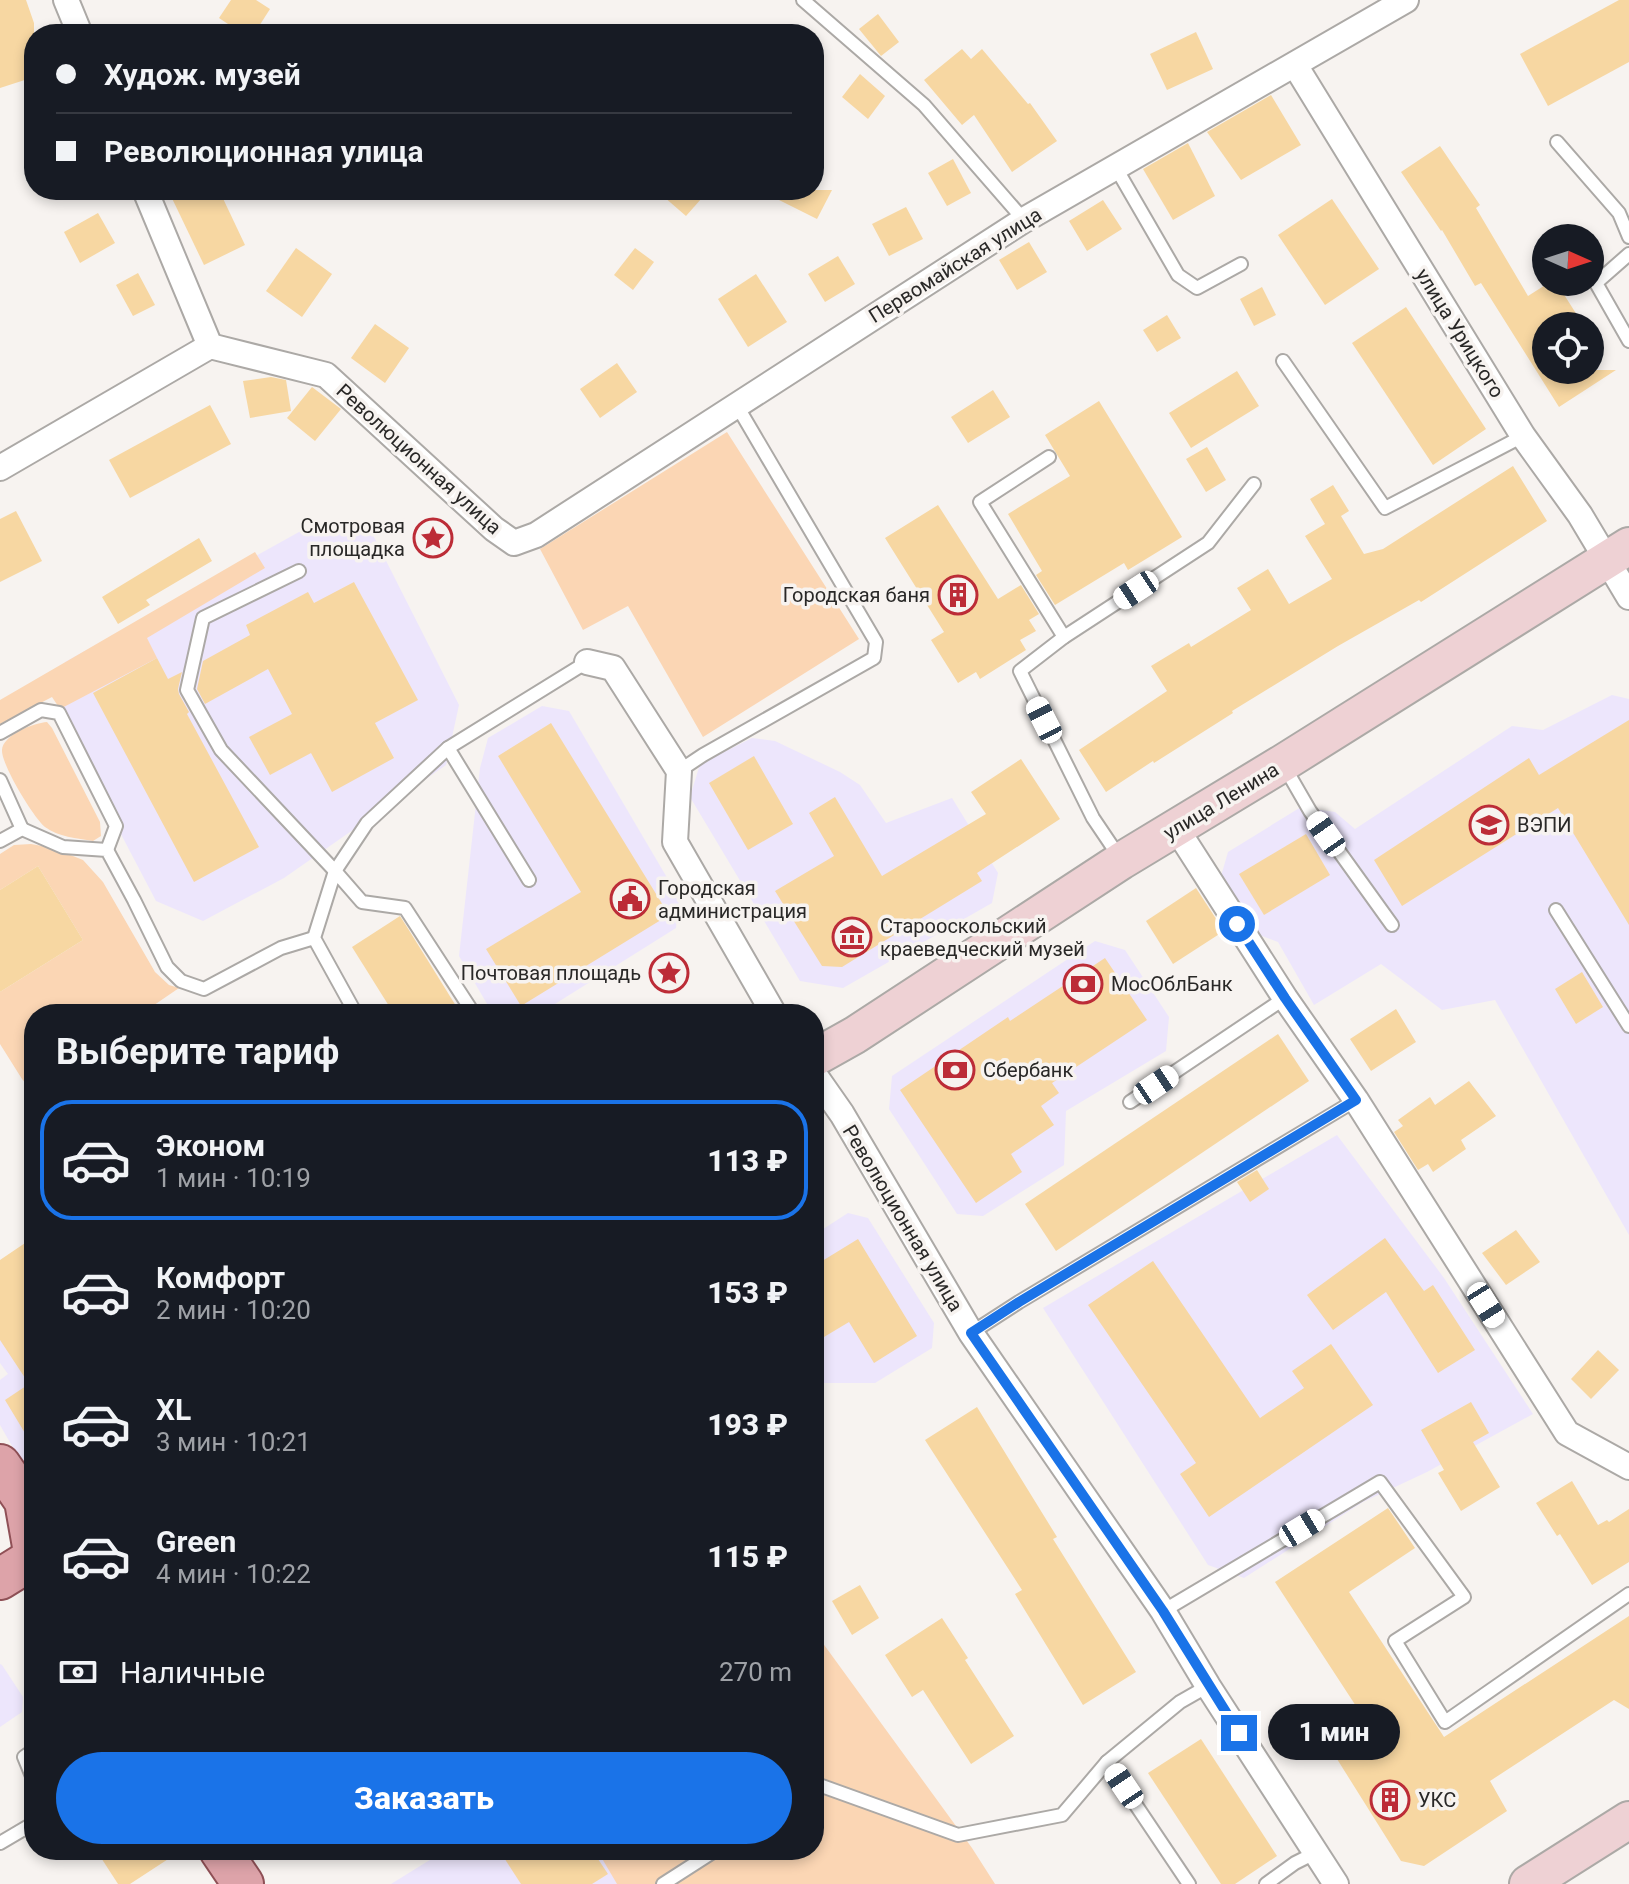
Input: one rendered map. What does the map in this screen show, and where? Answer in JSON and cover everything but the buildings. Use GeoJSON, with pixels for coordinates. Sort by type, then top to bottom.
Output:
{"type":"FeatureCollection","features":[{"type":"Feature","properties":{"kind":"main road","name":"улица Ленина"},"geometry":{"type":"LineString","coordinates":[[824,1052],[1121,861],[1618,553]]}},
{"type":"Feature","properties":{"kind":"main road"},"geometry":{"type":"LineString","coordinates":[[0,1465],[24,1500]]}},
{"type":"Feature","properties":{"kind":"main road"},"geometry":{"type":"LineString","coordinates":[[0,1535],[24,1550]]}},
{"type":"Feature","properties":{"kind":"main road"},"geometry":{"type":"LineString","coordinates":[[0,1579],[24,1563]]}},
{"type":"Feature","properties":{"kind":"main road"},"geometry":{"type":"LineString","coordinates":[[1528,1884],[1629,1820]]}},
{"type":"Feature","properties":{"kind":"main road"},"geometry":{"type":"LineString","coordinates":[[227,1860],[243,1884]]}},
{"type":"Feature","properties":{"kind":"street"},"geometry":{"type":"LineString","coordinates":[[66,0],[76,24]]}},
{"type":"Feature","properties":{"kind":"street","name":"Первомайская улица"},"geometry":{"type":"LineString","coordinates":[[514,543],[536,535],[1024,220],[1406,0]]}},
{"type":"Feature","properties":{"kind":"street","name":"улица Урицкого"},"geometry":{"type":"LineString","coordinates":[[1295,65],[1523,436],[1580,515],[1618,553],[1629,597]]}},
{"type":"Feature","properties":{"kind":"street"},"geometry":{"type":"LineString","coordinates":[[0,468],[210,346],[149,200]]}},
{"type":"Feature","properties":{"kind":"street","name":"Революционная улица"},"geometry":{"type":"LineString","coordinates":[[210,346],[326,375],[494,529],[514,543]]}},
{"type":"Feature","properties":{"kind":"street"},"geometry":{"type":"LineString","coordinates":[[587,662],[613,668],[679,771],[675,842],[768,1004]]}},
{"type":"Feature","properties":{"kind":"street"},"geometry":{"type":"LineString","coordinates":[[1176,828],[1285,998],[1356,1100],[1567,1433],[1629,1467]]}},
{"type":"Feature","properties":{"kind":"street","name":"Революционная улица"},"geometry":{"type":"LineString","coordinates":[[824,1088],[971,1333],[1163,1611],[1336,1884]]}},
{"type":"Feature","properties":{"kind":"lane"},"geometry":{"type":"LineString","coordinates":[[803,0],[924,105],[1024,220]]}},
{"type":"Feature","properties":{"kind":"lane"},"geometry":{"type":"LineString","coordinates":[[1557,142],[1624,211],[1629,237]]}},
{"type":"Feature","properties":{"kind":"lane"},"geometry":{"type":"LineString","coordinates":[[1116,168],[1178,275],[1197,288],[1241,264]]}},
{"type":"Feature","properties":{"kind":"lane"},"geometry":{"type":"LineString","coordinates":[[1629,254],[1596,283],[1629,341]]}},
{"type":"Feature","properties":{"kind":"lane"},"geometry":{"type":"LineString","coordinates":[[1283,361],[1385,508],[1523,436]]}},
{"type":"Feature","properties":{"kind":"lane"},"geometry":{"type":"LineString","coordinates":[[679,771],[874,658],[876,642],[736,404]]}},
{"type":"Feature","properties":{"kind":"lane"},"geometry":{"type":"LineString","coordinates":[[1049,457],[980,502],[1064,637]]}},
{"type":"Feature","properties":{"kind":"lane"},"geometry":{"type":"LineString","coordinates":[[1121,861],[1093,818],[1020,671],[1064,637],[1208,543],[1254,484]]}},
{"type":"Feature","properties":{"kind":"lane"},"geometry":{"type":"LineString","coordinates":[[299,571],[203,618],[187,690],[221,750],[362,902],[405,908],[467,1004]]}},
{"type":"Feature","properties":{"kind":"lane"},"geometry":{"type":"LineString","coordinates":[[350,1004],[314,938],[335,871],[367,823],[448,748],[587,662]]}},
{"type":"Feature","properties":{"kind":"lane"},"geometry":{"type":"LineString","coordinates":[[0,733],[41,710],[59,713],[116,826],[107,850],[167,967],[181,981],[204,989],[281,948],[314,938]]}},
{"type":"Feature","properties":{"kind":"lane"},"geometry":{"type":"LineString","coordinates":[[448,748],[529,880]]}},
{"type":"Feature","properties":{"kind":"lane"},"geometry":{"type":"LineString","coordinates":[[1283,763],[1310,811],[1392,925]]}},
{"type":"Feature","properties":{"kind":"lane"},"geometry":{"type":"LineString","coordinates":[[0,780],[22,829],[63,847],[107,850]]}},
{"type":"Feature","properties":{"kind":"lane"},"geometry":{"type":"LineString","coordinates":[[0,841],[22,829]]}},
{"type":"Feature","properties":{"kind":"lane"},"geometry":{"type":"LineString","coordinates":[[1556,910],[1629,1026]]}},
{"type":"Feature","properties":{"kind":"lane"},"geometry":{"type":"LineString","coordinates":[[1130,1102],[1285,998]]}},
{"type":"Feature","properties":{"kind":"lane"},"geometry":{"type":"LineString","coordinates":[[971,1333],[1356,1100]]}},
{"type":"Feature","properties":{"kind":"lane"},"geometry":{"type":"LineString","coordinates":[[1163,1611],[1380,1482],[1464,1597],[1395,1641],[1445,1722],[1629,1594]]}},
{"type":"Feature","properties":{"kind":"lane"},"geometry":{"type":"LineString","coordinates":[[824,1787],[958,1835],[1062,1815],[1107,1762],[1180,1702],[1208,1686]]}},
{"type":"Feature","properties":{"kind":"lane"},"geometry":{"type":"LineString","coordinates":[[1107,1762],[1189,1884]]}},
{"type":"Feature","properties":{"kind":"lane"},"geometry":{"type":"LineString","coordinates":[[0,1843],[24,1829]]}},
{"type":"Feature","properties":{"kind":"lane"},"geometry":{"type":"LineString","coordinates":[[1266,1884],[1315,1853]]}},
{"type":"Feature","properties":{"kind":"lane"},"geometry":{"type":"LineString","coordinates":[[663,1884],[700,1860]]}},
{"type":"Feature","properties":{"kind":"shaded area"},"geometry":{"type":"Polygon","coordinates":[[[727,432],[859,639],[703,737],[628,606],[583,630],[540,549],[727,432]]]}},
{"type":"Feature","properties":{"kind":"shaded area"},"geometry":{"type":"Polygon","coordinates":[[[317,522],[372,533],[459,705],[446,765],[284,878],[203,921],[156,901],[59,716],[65,662],[317,522]]]}},
{"type":"Feature","properties":{"kind":"shaded area"},"geometry":{"type":"Polygon","coordinates":[[[255,552],[265,568],[147,638],[157,658],[60,709],[52,697],[0,724],[0,700],[255,552]]]}},
{"type":"Feature","properties":{"kind":"shaded area"},"geometry":{"type":"Polygon","coordinates":[[[1612,695],[1629,699],[1629,1235],[1495,1000],[1442,1010],[1381,964],[1314,1005],[1278,942],[1249,931],[1219,883],[1228,852],[1301,807],[1335,812],[1355,829],[1512,726],[1543,730],[1612,695]]]}},
{"type":"Feature","properties":{"kind":"shaded area"},"geometry":{"type":"Polygon","coordinates":[[[542,706],[569,711],[679,898],[676,928],[555,1004],[487,1004],[459,956],[480,768],[488,738],[542,706]]]}},
{"type":"Feature","properties":{"kind":"shaded area"},"geometry":{"type":"Polygon","coordinates":[[[47,722],[100,822],[101,836],[93,841],[62,835],[45,827],[26,802],[3,757],[2,750],[7,739],[27,727],[47,722]]]}},
{"type":"Feature","properties":{"kind":"shaded area"},"geometry":{"type":"Polygon","coordinates":[[[752,738],[775,741],[840,772],[860,785],[886,823],[952,798],[998,873],[992,903],[843,988],[800,981],[690,797],[700,764],[752,738]]]}},
{"type":"Feature","properties":{"kind":"shaded area"},"geometry":{"type":"Polygon","coordinates":[[[14,845],[53,848],[83,860],[103,882],[155,972],[169,985],[179,988],[156,1004],[24,1004],[24,1081],[0,1044],[0,992],[83,940],[38,866],[0,890],[0,854],[14,845]]]}},
{"type":"Feature","properties":{"kind":"shaded area"},"geometry":{"type":"Polygon","coordinates":[[[1095,941],[1125,950],[1169,1017],[1166,1051],[1066,1111],[1064,1165],[983,1216],[957,1214],[889,1109],[892,1076],[1095,941]]]}},
{"type":"Feature","properties":{"kind":"shaded area"},"geometry":{"type":"Polygon","coordinates":[[[1337,1135],[1444,1278],[1533,1414],[1427,1472],[1363,1502],[1244,1578],[1208,1565],[1043,1308],[1337,1135]]]}},
{"type":"Feature","properties":{"kind":"shaded area"},"geometry":{"type":"Polygon","coordinates":[[[848,1213],[868,1218],[934,1323],[932,1348],[875,1383],[824,1383],[824,1229],[848,1213]]]}},
{"type":"Feature","properties":{"kind":"shaded area"},"geometry":{"type":"Polygon","coordinates":[[[0,1291],[24,1302],[24,1465],[0,1425],[0,1380],[8,1374],[0,1363],[0,1291]]]}},
{"type":"Feature","properties":{"kind":"shaded area"},"geometry":{"type":"Polygon","coordinates":[[[824,1645],[995,1884],[617,1884],[603,1860],[824,1860],[824,1645]]]}},
{"type":"Feature","properties":{"kind":"shaded area"},"geometry":{"type":"Polygon","coordinates":[[[0,1664],[23,1697],[22,1712],[0,1727],[0,1664]]]}},
{"type":"Feature","properties":{"kind":"shaded area"},"geometry":{"type":"Polygon","coordinates":[[[430,1860],[617,1860],[626,1884],[391,1884],[430,1860]]]}},
{"type":"Feature","properties":{"kind":"place","name":"Смотровая площадка"},"geometry":{"type":"Point","coordinates":[433,538]}},
{"type":"Feature","properties":{"kind":"place","name":"Городская баня"},"geometry":{"type":"Point","coordinates":[958,595]}},
{"type":"Feature","properties":{"kind":"place","name":"ВЭПИ"},"geometry":{"type":"Point","coordinates":[1489,825]}},
{"type":"Feature","properties":{"kind":"place","name":"Городская администрация"},"geometry":{"type":"Point","coordinates":[630,899]}},
{"type":"Feature","properties":{"kind":"place","name":"Старооскольский краеведческий музей"},"geometry":{"type":"Point","coordinates":[852,937]}},
{"type":"Feature","properties":{"kind":"place","name":"Почтовая площадь"},"geometry":{"type":"Point","coordinates":[669,973]}},
{"type":"Feature","properties":{"kind":"place","name":"МосОблБанк"},"geometry":{"type":"Point","coordinates":[1083,984]}},
{"type":"Feature","properties":{"kind":"place","name":"Сбербанк"},"geometry":{"type":"Point","coordinates":[955,1070]}},
{"type":"Feature","properties":{"kind":"place","name":"УКС"},"geometry":{"type":"Point","coordinates":[1390,1800]}},
{"type":"Feature","properties":{"kind":"route"},"geometry":{"type":"LineString","coordinates":[[1237,924],[1356,1100],[971,1333],[1163,1611],[1239,1733]]}}]}
